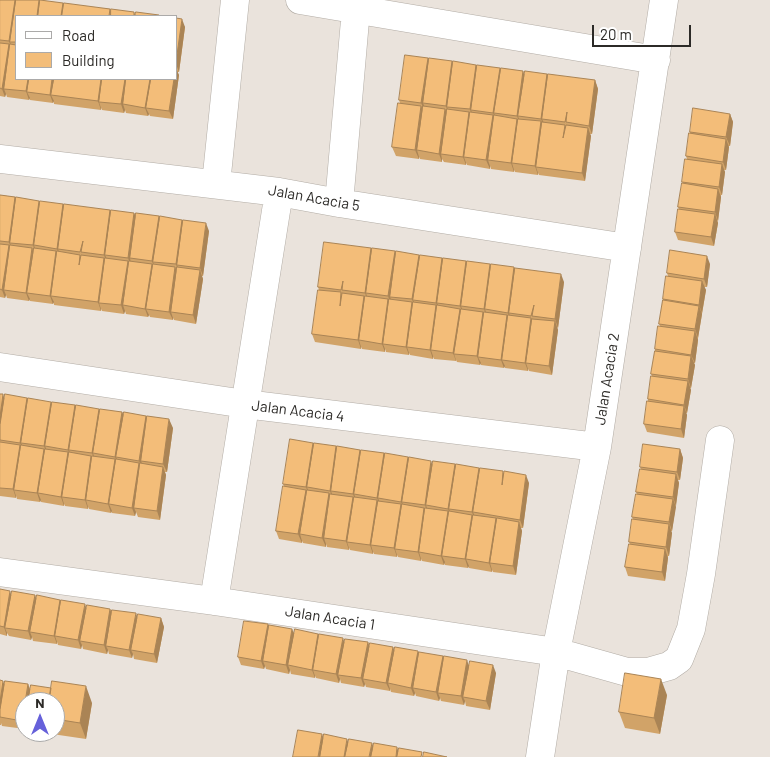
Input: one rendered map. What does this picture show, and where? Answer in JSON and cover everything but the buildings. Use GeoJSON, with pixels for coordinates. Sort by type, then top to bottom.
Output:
{"type":"FeatureCollection","features":[{"type":"Feature","properties":{"kind":"street"},"geometry":{"type":"LineString","coordinates":[[216,184],[235,0]]}},
{"type":"Feature","properties":{"kind":"street"},"geometry":{"type":"LineString","coordinates":[[300,0],[656,60]]}},
{"type":"Feature","properties":{"kind":"street","name":"Jalan Acacia 2"},"geometry":{"type":"LineString","coordinates":[[540,757],[556,652],[597,447],[664,0]]}},
{"type":"Feature","properties":{"kind":"street"},"geometry":{"type":"LineString","coordinates":[[339,203],[356,9]]}},
{"type":"Feature","properties":{"kind":"street","name":"Jalan Acacia 5"},"geometry":{"type":"LineString","coordinates":[[0,159],[279,192],[627,248]]}},
{"type":"Feature","properties":{"kind":"street"},"geometry":{"type":"LineString","coordinates":[[214,601],[279,192]]}},
{"type":"Feature","properties":{"kind":"street","name":"Jalan Acacia 4"},"geometry":{"type":"LineString","coordinates":[[0,367],[245,404],[597,447]]}},
{"type":"Feature","properties":{"kind":"street","name":"Jalan Acacia 1"},"geometry":{"type":"LineString","coordinates":[[0,572],[214,601],[556,652],[627,672],[648,672],[669,666],[679,658],[691,629],[701,574],[720,440]]}}]}
